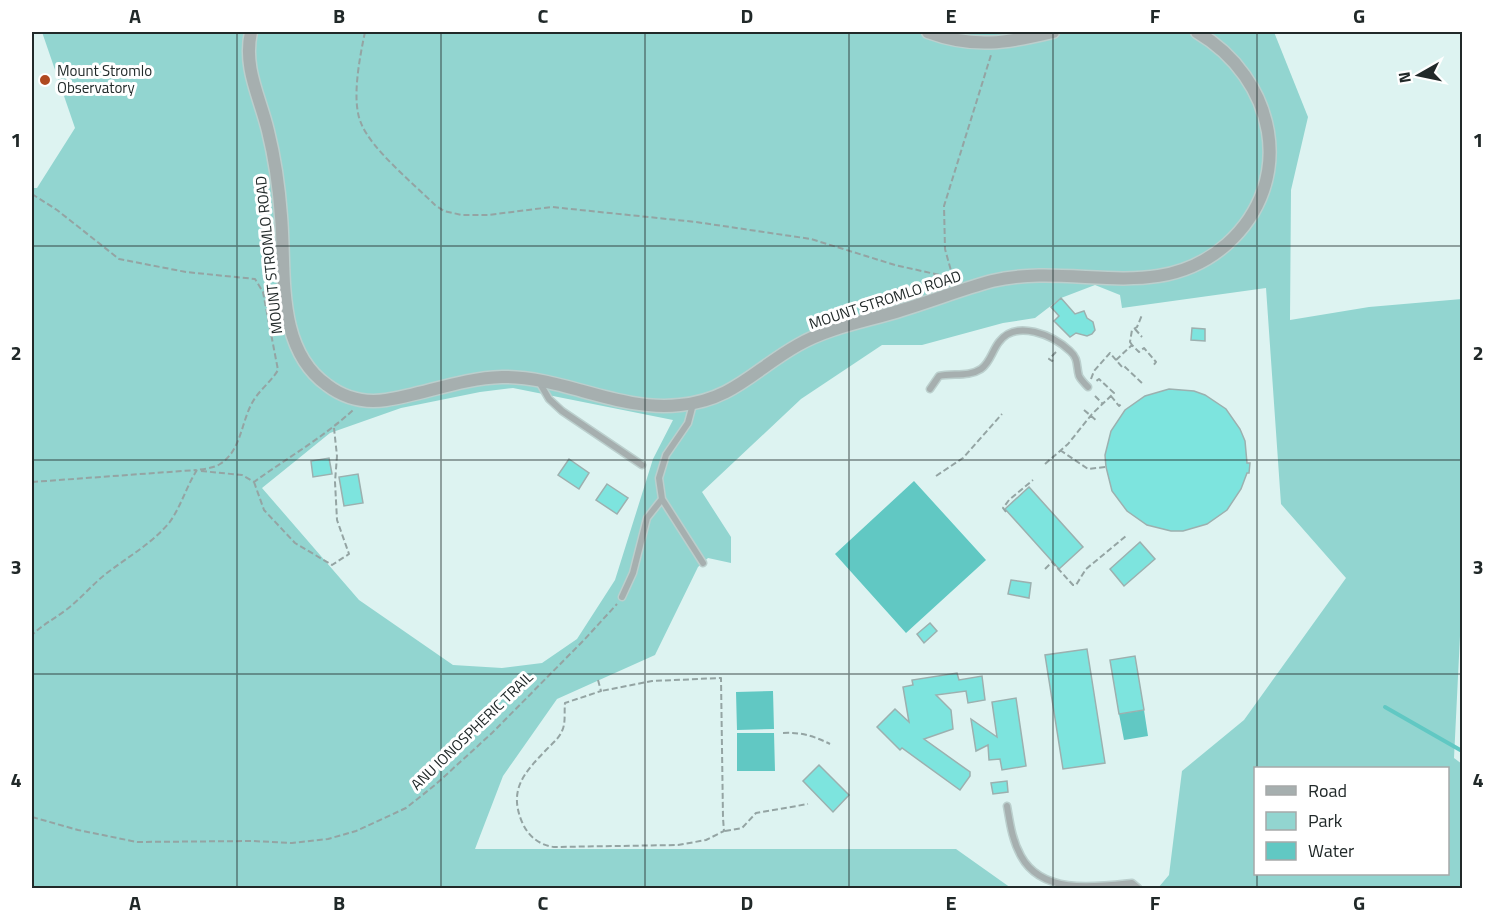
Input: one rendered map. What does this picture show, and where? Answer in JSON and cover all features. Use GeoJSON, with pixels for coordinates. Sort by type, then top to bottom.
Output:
{"type":"FeatureCollection","features":[{"type":"Feature","properties":{"kind":"street","name":"MOUNT STROMLO ROAD"},"geometry":{"type":"LineString","coordinates":[[251,32],[250,73],[268,129],[276,172],[288,314],[295,344],[309,369],[320,380],[340,393],[364,400],[384,400],[468,380],[509,377],[538,380],[647,405],[679,406],[726,393],[747,381],[797,345],[827,332],[994,281],[1042,274],[1154,278],[1177,273],[1197,265],[1220,250],[1242,229],[1253,213],[1267,171],[1270,145],[1261,102],[1250,81],[1237,64],[1216,44],[1197,32]]}},
{"type":"Feature","properties":{"kind":"street"},"geometry":{"type":"LineString","coordinates":[[928,32],[978,44],[1008,42],[1053,32]]}},
{"type":"Feature","properties":{"kind":"lane"},"geometry":{"type":"LineString","coordinates":[[930,389],[939,376],[968,374],[980,370],[986,365],[1001,340],[1024,331],[1043,334],[1070,351],[1078,360],[1080,376],[1088,387]]}},
{"type":"Feature","properties":{"kind":"lane"},"geometry":{"type":"LineString","coordinates":[[538,380],[549,399],[562,411],[642,465]]}},
{"type":"Feature","properties":{"kind":"lane"},"geometry":{"type":"LineString","coordinates":[[694,403],[688,423],[666,454],[658,478],[662,500],[703,563]]}},
{"type":"Feature","properties":{"kind":"lane"},"geometry":{"type":"LineString","coordinates":[[622,597],[633,573],[646,518],[662,500]]}},
{"type":"Feature","properties":{"kind":"lane"},"geometry":{"type":"LineString","coordinates":[[1007,806],[1016,845],[1030,869],[1039,875],[1072,886],[1091,888],[1132,883],[1138,888]]}},
{"type":"Feature","properties":{"kind":"path"},"geometry":{"type":"LineString","coordinates":[[365,32],[357,94],[361,123],[383,153],[435,205],[444,211],[462,215],[488,215],[552,207],[696,222],[811,239],[895,265],[954,278]]}},
{"type":"Feature","properties":{"kind":"path"},"geometry":{"type":"LineString","coordinates":[[959,292],[945,249],[944,206],[979,88],[988,67],[993,43]]}},
{"type":"Feature","properties":{"kind":"path"},"geometry":{"type":"LineString","coordinates":[[32,194],[57,210],[119,259],[186,272],[255,279],[263,292],[278,370],[264,385],[252,404],[240,438],[219,465],[197,470],[32,482]]}},
{"type":"Feature","properties":{"kind":"path"},"geometry":{"type":"LineString","coordinates":[[1142,315],[1135,329],[1132,330],[1130,342],[1139,352],[1144,348],[1156,362],[1153,366]]}},
{"type":"Feature","properties":{"kind":"path"},"geometry":{"type":"LineString","coordinates":[[1135,329],[1142,337]]}},
{"type":"Feature","properties":{"kind":"path"},"geometry":{"type":"LineString","coordinates":[[1116,360],[1132,345]]}},
{"type":"Feature","properties":{"kind":"path"},"geometry":{"type":"LineString","coordinates":[[1053,360],[1049,359],[1057,351]]}},
{"type":"Feature","properties":{"kind":"path"},"geometry":{"type":"LineString","coordinates":[[1096,368],[1110,353],[1122,367],[1124,366],[1143,384]]}},
{"type":"Feature","properties":{"kind":"path"},"geometry":{"type":"LineString","coordinates":[[1119,371],[1122,367]]}},
{"type":"Feature","properties":{"kind":"path"},"geometry":{"type":"LineString","coordinates":[[1045,464],[1068,444],[1090,416],[1114,393],[1099,379],[1088,387]]}},
{"type":"Feature","properties":{"kind":"path"},"geometry":{"type":"LineString","coordinates":[[1095,396],[1103,404]]}},
{"type":"Feature","properties":{"kind":"path"},"geometry":{"type":"LineString","coordinates":[[1111,396],[1119,406],[1121,404]]}},
{"type":"Feature","properties":{"kind":"path"},"geometry":{"type":"LineString","coordinates":[[254,482],[302,447],[334,428],[364,400]]}},
{"type":"Feature","properties":{"kind":"path"},"geometry":{"type":"LineString","coordinates":[[1084,410],[1097,421]]}},
{"type":"Feature","properties":{"kind":"path"},"geometry":{"type":"LineString","coordinates":[[936,476],[963,458],[1002,414]]}},
{"type":"Feature","properties":{"kind":"path"},"geometry":{"type":"LineString","coordinates":[[197,470],[242,475],[254,482],[264,510],[295,543],[332,565],[349,554],[337,520],[335,482],[337,456],[334,428]]}},
{"type":"Feature","properties":{"kind":"path"},"geometry":{"type":"LineString","coordinates":[[1060,450],[1088,469],[1106,467]]}},
{"type":"Feature","properties":{"kind":"path"},"geometry":{"type":"LineString","coordinates":[[32,635],[65,611],[109,571],[153,539],[175,514],[197,470]]}},
{"type":"Feature","properties":{"kind":"path"},"geometry":{"type":"LineString","coordinates":[[1006,512],[1003,508],[1009,500],[1033,480]]}},
{"type":"Feature","properties":{"kind":"path"},"geometry":{"type":"LineString","coordinates":[[1045,569],[1052,562],[1073,585],[1076,585],[1086,569],[1126,536]]}},
{"type":"Feature","properties":{"kind":"path","name":"ANU IONOSPHERIC TRAIL"},"geometry":{"type":"LineString","coordinates":[[32,817],[78,830],[137,842],[292,843],[328,839],[356,831],[406,807],[435,785],[492,733],[600,623],[622,597]]}},
{"type":"Feature","properties":{"kind":"path"},"geometry":{"type":"LineString","coordinates":[[724,831],[721,678],[652,681],[601,691],[565,703],[564,728],[521,780],[517,794],[517,810],[524,826],[532,837],[545,846],[554,847],[678,845],[706,840],[724,831],[742,828],[756,813],[780,807],[808,804]]}},
{"type":"Feature","properties":{"kind":"path"},"geometry":{"type":"LineString","coordinates":[[598,680],[601,691]]}},
{"type":"Feature","properties":{"kind":"path"},"geometry":{"type":"LineString","coordinates":[[783,732],[814,736],[830,744]]}},
{"type":"Feature","properties":{"kind":"green space"},"geometry":{"type":"Polygon","coordinates":[[[42,32],[1274,32],[1308,117],[1291,190],[1290,320],[1369,307],[1462,299],[1462,595],[1454,758],[1462,764],[1462,888],[1158,888],[1169,875],[1182,771],[1244,720],[1346,578],[1281,504],[1266,288],[1122,308],[1120,295],[1095,285],[1061,298],[1035,318],[1003,323],[922,345],[882,345],[801,399],[702,492],[731,537],[731,563],[708,558],[698,567],[655,655],[557,699],[503,776],[475,849],[956,849],[1011,888],[32,888],[32,188],[37,188],[75,128],[42,32]],[[513,388],[480,392],[401,408],[330,433],[262,488],[359,600],[453,665],[502,668],[542,663],[577,639],[615,580],[653,459],[673,420],[513,388]]]}},
{"type":"Feature","properties":{"kind":"water"},"geometry":{"type":"Polygon","coordinates":[[[914,481],[986,560],[906,633],[835,554],[914,481]]]}},
{"type":"Feature","properties":{"kind":"water"},"geometry":{"type":"Polygon","coordinates":[[[773,691],[774,729],[737,730],[736,692],[773,691]]]}},
{"type":"Feature","properties":{"kind":"water"},"geometry":{"type":"Polygon","coordinates":[[[1144,710],[1148,736],[1124,740],[1119,714],[1144,710]]]}},
{"type":"Feature","properties":{"kind":"water"},"geometry":{"type":"Polygon","coordinates":[[[737,733],[774,733],[775,771],[737,771],[737,733]]]}},
{"type":"Feature","properties":{"kind":"building"},"geometry":{"type":"Polygon","coordinates":[[[1061,298],[1075,314],[1084,311],[1087,318],[1093,322],[1095,330],[1092,334],[1087,336],[1076,333],[1070,337],[1054,321],[1059,316],[1051,307],[1061,298]]]}},
{"type":"Feature","properties":{"kind":"building"},"geometry":{"type":"Polygon","coordinates":[[[1192,328],[1205,329],[1205,341],[1191,340],[1192,328]]]}},
{"type":"Feature","properties":{"kind":"building"},"geometry":{"type":"Polygon","coordinates":[[[1169,389],[1194,391],[1205,395],[1226,409],[1240,429],[1245,441],[1247,463],[1250,463],[1249,473],[1227,510],[1207,524],[1183,531],[1171,531],[1147,525],[1127,511],[1112,491],[1106,467],[1105,455],[1111,431],[1125,410],[1145,396],[1169,389]]]}},
{"type":"Feature","properties":{"kind":"building"},"geometry":{"type":"Polygon","coordinates":[[[329,458],[332,474],[313,477],[311,461],[329,458]]]}},
{"type":"Feature","properties":{"kind":"building"},"geometry":{"type":"Polygon","coordinates":[[[569,459],[589,473],[579,489],[558,475],[569,459]]]}},
{"type":"Feature","properties":{"kind":"building"},"geometry":{"type":"Polygon","coordinates":[[[358,474],[363,503],[344,506],[339,477],[358,474]]]}},
{"type":"Feature","properties":{"kind":"building"},"geometry":{"type":"Polygon","coordinates":[[[607,484],[628,498],[617,514],[596,500],[607,484]]]}},
{"type":"Feature","properties":{"kind":"building"},"geometry":{"type":"Polygon","coordinates":[[[1029,487],[1083,547],[1059,569],[1005,509],[1029,487]]]}},
{"type":"Feature","properties":{"kind":"building"},"geometry":{"type":"Polygon","coordinates":[[[1140,542],[1155,559],[1124,586],[1110,569],[1140,542]]]}},
{"type":"Feature","properties":{"kind":"building"},"geometry":{"type":"Polygon","coordinates":[[[1011,580],[1031,583],[1029,598],[1008,594],[1011,580]]]}},
{"type":"Feature","properties":{"kind":"building"},"geometry":{"type":"Polygon","coordinates":[[[930,623],[937,631],[924,643],[917,634],[930,623]]]}},
{"type":"Feature","properties":{"kind":"building"},"geometry":{"type":"Polygon","coordinates":[[[1087,649],[1105,763],[1063,769],[1045,655],[1087,649]]]}},
{"type":"Feature","properties":{"kind":"building"},"geometry":{"type":"Polygon","coordinates":[[[1135,656],[1144,710],[1119,714],[1110,660],[1135,656]]]}},
{"type":"Feature","properties":{"kind":"building"},"geometry":{"type":"Polygon","coordinates":[[[957,673],[959,680],[982,676],[985,700],[968,703],[966,691],[936,695],[951,710],[953,729],[924,739],[970,772],[970,776],[960,790],[902,748],[900,750],[877,727],[895,709],[909,722],[903,687],[913,685],[912,680],[957,673]]]}},
{"type":"Feature","properties":{"kind":"building"},"geometry":{"type":"Polygon","coordinates":[[[1016,698],[1026,766],[1002,770],[1000,759],[989,760],[988,745],[976,751],[971,719],[997,737],[992,702],[1016,698]]]}},
{"type":"Feature","properties":{"kind":"building"},"geometry":{"type":"Polygon","coordinates":[[[819,765],[849,795],[833,812],[803,781],[819,765]]]}},
{"type":"Feature","properties":{"kind":"building"},"geometry":{"type":"Polygon","coordinates":[[[1007,781],[1008,792],[993,794],[991,783],[1007,781]]]}},
{"type":"Feature","properties":{"kind":"waterway"},"geometry":{"type":"LineString","coordinates":[[1385,707],[1462,751]]}},
{"type":"Feature","properties":{"kind":"place","name":"Mount Stromlo Observatory"},"geometry":{"type":"Point","coordinates":[45,80]}}]}
